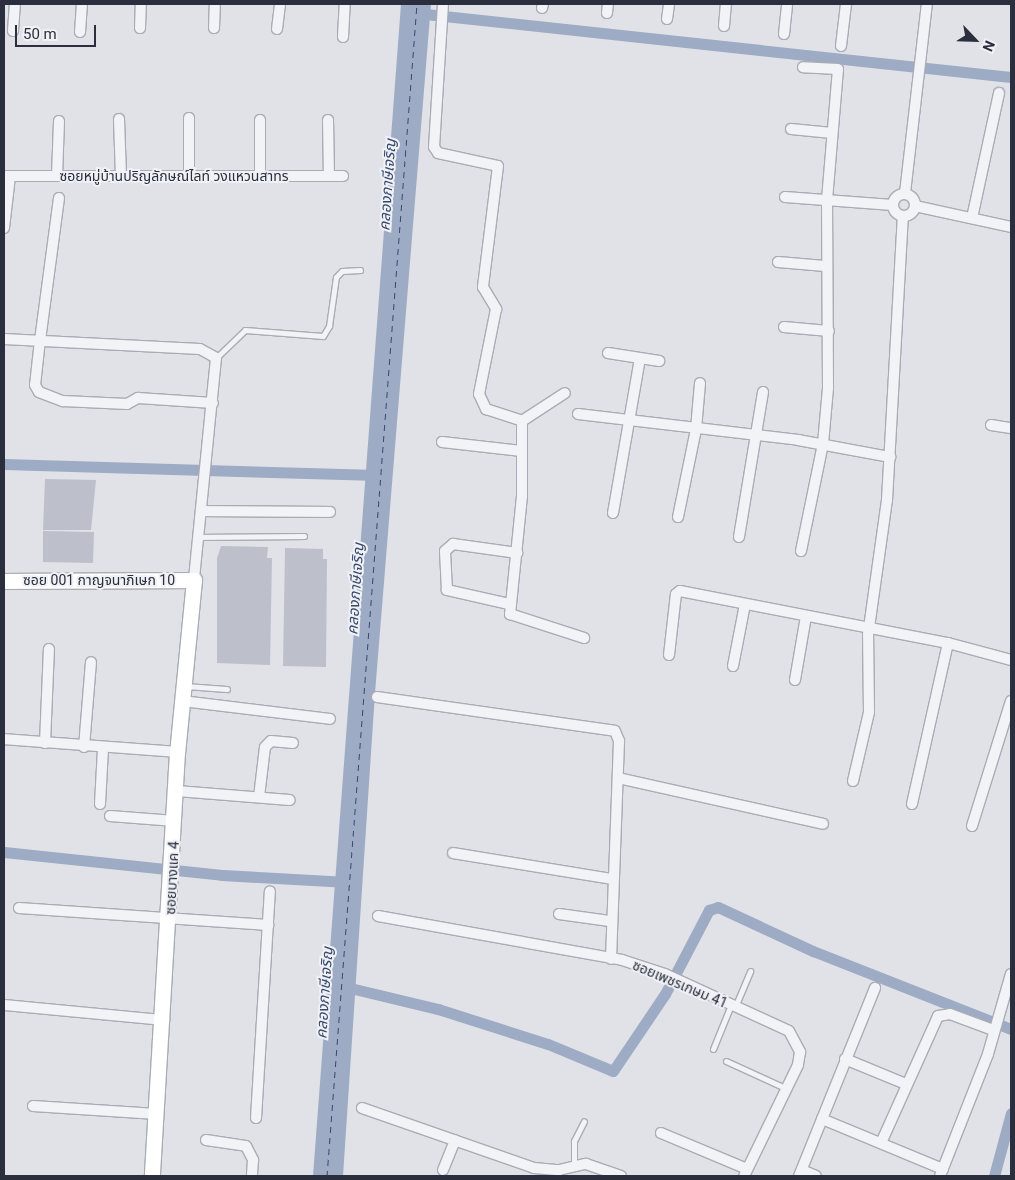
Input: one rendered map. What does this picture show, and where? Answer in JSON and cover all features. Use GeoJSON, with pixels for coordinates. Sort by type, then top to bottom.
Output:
{"type":"FeatureCollection","features":[{"type":"Feature","properties":{"kind":"street"},"geometry":{"type":"LineString","coordinates":[[13,31],[15,4]]}},
{"type":"Feature","properties":{"kind":"street"},"geometry":{"type":"LineString","coordinates":[[80,32],[82,4]]}},
{"type":"Feature","properties":{"kind":"street"},"geometry":{"type":"LineString","coordinates":[[140,28],[141,4]]}},
{"type":"Feature","properties":{"kind":"street"},"geometry":{"type":"LineString","coordinates":[[214,28],[216,4]]}},
{"type":"Feature","properties":{"kind":"street"},"geometry":{"type":"LineString","coordinates":[[278,29],[280,4]]}},
{"type":"Feature","properties":{"kind":"street"},"geometry":{"type":"LineString","coordinates":[[343,37],[345,4]]}},
{"type":"Feature","properties":{"kind":"street"},"geometry":{"type":"LineString","coordinates":[[444,4],[434,146],[438,153],[498,166],[483,287],[496,309],[481,404],[522,421]]}},
{"type":"Feature","properties":{"kind":"street"},"geometry":{"type":"LineString","coordinates":[[667,19],[669,4]]}},
{"type":"Feature","properties":{"kind":"street"},"geometry":{"type":"LineString","coordinates":[[724,26],[726,4]]}},
{"type":"Feature","properties":{"kind":"street"},"geometry":{"type":"LineString","coordinates":[[784,34],[787,4]]}},
{"type":"Feature","properties":{"kind":"street"},"geometry":{"type":"LineString","coordinates":[[842,46],[846,4]]}},
{"type":"Feature","properties":{"kind":"street"},"geometry":{"type":"LineString","coordinates":[[905,193],[927,4]]}},
{"type":"Feature","properties":{"kind":"street"},"geometry":{"type":"LineString","coordinates":[[801,551],[823,444],[829,331],[825,266],[827,200],[838,67],[803,67]]}},
{"type":"Feature","properties":{"kind":"street"},"geometry":{"type":"LineString","coordinates":[[972,218],[999,93]]}},
{"type":"Feature","properties":{"kind":"street"},"geometry":{"type":"LineString","coordinates":[[189,118],[189,176]]}},
{"type":"Feature","properties":{"kind":"street"},"geometry":{"type":"LineString","coordinates":[[119,119],[121,176]]}},
{"type":"Feature","properties":{"kind":"street"},"geometry":{"type":"LineString","coordinates":[[260,120],[260,176]]}},
{"type":"Feature","properties":{"kind":"street"},"geometry":{"type":"LineString","coordinates":[[328,120],[329,176]]}},
{"type":"Feature","properties":{"kind":"street"},"geometry":{"type":"LineString","coordinates":[[58,176],[59,121]]}},
{"type":"Feature","properties":{"kind":"street"},"geometry":{"type":"LineString","coordinates":[[791,129],[832,133]]}},
{"type":"Feature","properties":{"kind":"street"},"geometry":{"type":"LineString","coordinates":[[4,228],[7,176]]}},
{"type":"Feature","properties":{"kind":"street","name":"ซอยหมู่บ้านปริญลักษณ์ไลท์ วงแหวนสาทร"},"geometry":{"type":"LineString","coordinates":[[7,176],[344,176]]}},
{"type":"Feature","properties":{"kind":"street"},"geometry":{"type":"LineString","coordinates":[[893,206],[895,197],[905,193],[912,196],[915,206]]}},
{"type":"Feature","properties":{"kind":"street"},"geometry":{"type":"LineString","coordinates":[[785,196],[893,206],[903,216]]}},
{"type":"Feature","properties":{"kind":"street"},"geometry":{"type":"LineString","coordinates":[[59,198],[35,386],[47,397],[127,404],[138,398],[213,403]]}},
{"type":"Feature","properties":{"kind":"street"},"geometry":{"type":"LineString","coordinates":[[915,206],[1011,227]]}},
{"type":"Feature","properties":{"kind":"street"},"geometry":{"type":"LineString","coordinates":[[853,781],[869,712],[868,627],[883,543],[890,457],[903,216],[915,206]]}},
{"type":"Feature","properties":{"kind":"street"},"geometry":{"type":"LineString","coordinates":[[778,262],[825,266]]}},
{"type":"Feature","properties":{"kind":"street"},"geometry":{"type":"LineString","coordinates":[[784,327],[829,331]]}},
{"type":"Feature","properties":{"kind":"street"},"geometry":{"type":"LineString","coordinates":[[4,339],[200,349],[216,358],[194,580]]}},
{"type":"Feature","properties":{"kind":"street"},"geometry":{"type":"LineString","coordinates":[[608,353],[659,361]]}},
{"type":"Feature","properties":{"kind":"street"},"geometry":{"type":"LineString","coordinates":[[613,513],[632,421],[640,358]]}},
{"type":"Feature","properties":{"kind":"street"},"geometry":{"type":"LineString","coordinates":[[678,517],[696,429],[700,383]]}},
{"type":"Feature","properties":{"kind":"street"},"geometry":{"type":"LineString","coordinates":[[739,537],[760,436],[763,392]]}},
{"type":"Feature","properties":{"kind":"street"},"geometry":{"type":"LineString","coordinates":[[522,421],[566,393]]}},
{"type":"Feature","properties":{"kind":"street"},"geometry":{"type":"LineString","coordinates":[[578,414],[823,444],[890,457]]}},
{"type":"Feature","properties":{"kind":"street"},"geometry":{"type":"LineString","coordinates":[[522,421],[518,553],[509,604],[516,618],[584,638]]}},
{"type":"Feature","properties":{"kind":"street"},"geometry":{"type":"LineString","coordinates":[[991,425],[1011,428]]}},
{"type":"Feature","properties":{"kind":"street"},"geometry":{"type":"LineString","coordinates":[[442,442],[521,451]]}},
{"type":"Feature","properties":{"kind":"street"},"geometry":{"type":"LineString","coordinates":[[201,511],[330,512]]}},
{"type":"Feature","properties":{"kind":"street"},"geometry":{"type":"LineString","coordinates":[[509,604],[447,590],[445,551],[454,544],[518,553]]}},
{"type":"Feature","properties":{"kind":"street","name":"ซอย 001 กาญจนาภิเษก 10"},"geometry":{"type":"LineString","coordinates":[[4,581],[194,580]]}},
{"type":"Feature","properties":{"kind":"street","name":"ซอยบางแค 4"},"geometry":{"type":"LineString","coordinates":[[152,1176],[170,919],[177,791],[177,752],[194,580]]}},
{"type":"Feature","properties":{"kind":"street"},"geometry":{"type":"LineString","coordinates":[[669,655],[676,594],[745,604],[868,627],[948,643],[1011,660]]}},
{"type":"Feature","properties":{"kind":"street"},"geometry":{"type":"LineString","coordinates":[[733,666],[745,604]]}},
{"type":"Feature","properties":{"kind":"street"},"geometry":{"type":"LineString","coordinates":[[795,680],[806,616]]}},
{"type":"Feature","properties":{"kind":"street"},"geometry":{"type":"LineString","coordinates":[[912,804],[948,643]]}},
{"type":"Feature","properties":{"kind":"street"},"geometry":{"type":"LineString","coordinates":[[44,743],[50,649]]}},
{"type":"Feature","properties":{"kind":"street"},"geometry":{"type":"LineString","coordinates":[[84,747],[91,662]]}},
{"type":"Feature","properties":{"kind":"street"},"geometry":{"type":"LineString","coordinates":[[182,694],[330,719]]}},
{"type":"Feature","properties":{"kind":"street"},"geometry":{"type":"LineString","coordinates":[[377,697],[610,729],[618,740],[618,778],[611,879],[611,959]]}},
{"type":"Feature","properties":{"kind":"street"},"geometry":{"type":"LineString","coordinates":[[972,826],[1011,701]]}},
{"type":"Feature","properties":{"kind":"street"},"geometry":{"type":"LineString","coordinates":[[4,739],[84,747],[177,752]]}},
{"type":"Feature","properties":{"kind":"street"},"geometry":{"type":"LineString","coordinates":[[259,797],[265,747],[271,741],[293,743]]}},
{"type":"Feature","properties":{"kind":"street"},"geometry":{"type":"LineString","coordinates":[[100,804],[103,748]]}},
{"type":"Feature","properties":{"kind":"street"},"geometry":{"type":"LineString","coordinates":[[618,778],[823,824]]}},
{"type":"Feature","properties":{"kind":"street"},"geometry":{"type":"LineString","coordinates":[[177,791],[290,800]]}},
{"type":"Feature","properties":{"kind":"street"},"geometry":{"type":"LineString","coordinates":[[110,816],[175,821]]}},
{"type":"Feature","properties":{"kind":"street"},"geometry":{"type":"LineString","coordinates":[[453,853],[611,879]]}},
{"type":"Feature","properties":{"kind":"street"},"geometry":{"type":"LineString","coordinates":[[256,1118],[270,891]]}},
{"type":"Feature","properties":{"kind":"street"},"geometry":{"type":"LineString","coordinates":[[19,908],[268,925]]}},
{"type":"Feature","properties":{"kind":"street"},"geometry":{"type":"LineString","coordinates":[[559,914],[610,921]]}},
{"type":"Feature","properties":{"kind":"street","name":"ซอยเพชรเกษม 41"},"geometry":{"type":"LineString","coordinates":[[378,916],[611,959],[665,974],[789,1031],[796,1040],[798,1065],[745,1173]]}},
{"type":"Feature","properties":{"kind":"street"},"geometry":{"type":"LineString","coordinates":[[822,1120],[881,1143],[941,1172],[993,1030],[1011,974]]}},
{"type":"Feature","properties":{"kind":"street"},"geometry":{"type":"LineString","coordinates":[[816,1176],[800,1173],[875,988]]}},
{"type":"Feature","properties":{"kind":"street"},"geometry":{"type":"LineString","coordinates":[[4,1005],[164,1020]]}},
{"type":"Feature","properties":{"kind":"street"},"geometry":{"type":"LineString","coordinates":[[881,1143],[938,1016],[950,1014],[993,1030]]}},
{"type":"Feature","properties":{"kind":"street"},"geometry":{"type":"LineString","coordinates":[[845,1059],[906,1084]]}},
{"type":"Feature","properties":{"kind":"street"},"geometry":{"type":"LineString","coordinates":[[33,1106],[157,1114]]}},
{"type":"Feature","properties":{"kind":"street"},"geometry":{"type":"LineString","coordinates":[[362,1108],[547,1171],[574,1165],[591,1165],[621,1176]]}},
{"type":"Feature","properties":{"kind":"street"},"geometry":{"type":"LineString","coordinates":[[661,1133],[745,1173]]}},
{"type":"Feature","properties":{"kind":"street"},"geometry":{"type":"LineString","coordinates":[[206,1140],[246,1146],[253,1160],[252,1176]]}},
{"type":"Feature","properties":{"kind":"street"},"geometry":{"type":"LineString","coordinates":[[443,1170],[455,1140]]}},
{"type":"Feature","properties":{"kind":"lane"},"geometry":{"type":"LineString","coordinates":[[216,358],[245,330],[323,336],[329,326],[336,277],[342,271],[360,270]]}},
{"type":"Feature","properties":{"kind":"lane"},"geometry":{"type":"LineString","coordinates":[[198,537],[304,536]]}},
{"type":"Feature","properties":{"kind":"lane"},"geometry":{"type":"LineString","coordinates":[[182,694],[227,689]]}},
{"type":"Feature","properties":{"kind":"lane"},"geometry":{"type":"LineString","coordinates":[[713,1049],[750,971]]}},
{"type":"Feature","properties":{"kind":"lane"},"geometry":{"type":"LineString","coordinates":[[726,1061],[786,1088]]}},
{"type":"Feature","properties":{"kind":"lane"},"geometry":{"type":"LineString","coordinates":[[574,1165],[574,1141],[584,1121]]}},
{"type":"Feature","properties":{"kind":"water","name":"คลองภาษีเจริญ"},"geometry":{"type":"Polygon","coordinates":[[[401,4],[431,4],[375,693],[343,1176],[313,1176],[401,4]]]}},
{"type":"Feature","properties":{"kind":"building"},"geometry":{"type":"Polygon","coordinates":[[[45,479],[96,480],[91,530],[43,530],[45,479]]]}},
{"type":"Feature","properties":{"kind":"building"},"geometry":{"type":"Polygon","coordinates":[[[43,531],[94,532],[93,563],[43,562],[43,531]]]}},
{"type":"Feature","properties":{"kind":"building"},"geometry":{"type":"Polygon","coordinates":[[[221,546],[268,547],[267,558],[272,558],[270,665],[217,663],[217,558],[221,546]]]}},
{"type":"Feature","properties":{"kind":"building"},"geometry":{"type":"Polygon","coordinates":[[[285,548],[323,549],[323,559],[327,559],[326,667],[283,666],[285,548]]]}},
{"type":"Feature","properties":{"kind":"waterway"},"geometry":{"type":"LineString","coordinates":[[416,13],[1011,77]]}},
{"type":"Feature","properties":{"kind":"waterway"},"geometry":{"type":"LineString","coordinates":[[4,464],[378,475]]}},
{"type":"Feature","properties":{"kind":"waterway"},"geometry":{"type":"LineString","coordinates":[[4,852],[222,875],[348,882]]}},
{"type":"Feature","properties":{"kind":"waterway","name":"คลองภาษีเจริญ"},"geometry":{"type":"LineString","coordinates":[[342,986],[438,1009],[548,1044],[613,1071],[665,994],[709,910],[718,907],[813,951],[1011,1029]]}},
{"type":"Feature","properties":{"kind":"waterway"},"geometry":{"type":"LineString","coordinates":[[994,1176],[1011,1113]]}},
{"type":"Feature","properties":{"kind":"ferry route"},"geometry":{"type":"LineString","coordinates":[[327,1176],[417,4]]}}]}
